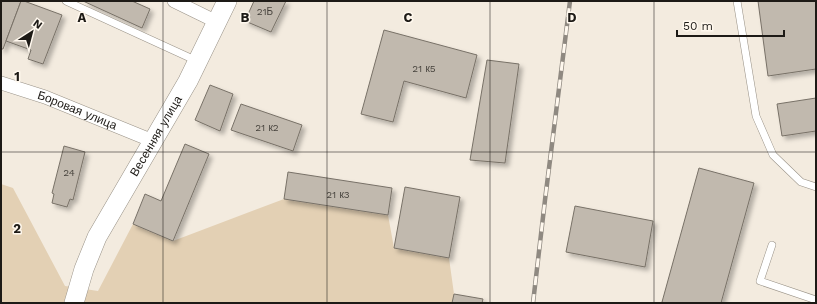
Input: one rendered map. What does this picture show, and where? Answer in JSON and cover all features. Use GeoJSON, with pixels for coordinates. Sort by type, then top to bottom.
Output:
{"type":"FeatureCollection","features":[{"type":"Feature","properties":{"kind":"main road","name":"Весенняя улица"},"geometry":{"type":"LineString","coordinates":[[74,303],[84,269],[97,237],[176,102],[198,62],[227,1]]}},
{"type":"Feature","properties":{"kind":"street"},"geometry":{"type":"LineString","coordinates":[[174,1],[217,22]]}},
{"type":"Feature","properties":{"kind":"street","name":"Боровая улица"},"geometry":{"type":"LineString","coordinates":[[1,83],[45,97],[153,141]]}},
{"type":"Feature","properties":{"kind":"lane"},"geometry":{"type":"LineString","coordinates":[[66,1],[198,62]]}},
{"type":"Feature","properties":{"kind":"lane"},"geometry":{"type":"LineString","coordinates":[[737,1],[756,116],[773,155],[800,182],[816,187]]}},
{"type":"Feature","properties":{"kind":"lane"},"geometry":{"type":"LineString","coordinates":[[772,245],[760,281],[816,300]]}},
{"type":"Feature","properties":{"kind":"shaded area"},"geometry":{"type":"Polygon","coordinates":[[[1,184],[13,188],[65,286],[98,291],[133,224],[173,241],[284,199],[388,215],[394,248],[449,258],[454,294],[452,303],[1,303],[1,184]]]}},
{"type":"Feature","properties":{"kind":"building"},"geometry":{"type":"Polygon","coordinates":[[[1,1],[21,1],[3,49],[1,49],[1,1]]]}},
{"type":"Feature","properties":{"kind":"building"},"geometry":{"type":"Polygon","coordinates":[[[21,1],[62,15],[43,64],[28,59],[31,50],[6,41],[21,1]]]}},
{"type":"Feature","properties":{"kind":"building"},"geometry":{"type":"Polygon","coordinates":[[[83,1],[132,1],[150,9],[142,28],[83,1]]]}},
{"type":"Feature","properties":{"kind":"building"},"geometry":{"type":"Polygon","coordinates":[[[254,1],[286,1],[271,32],[245,21],[254,1]]]}},
{"type":"Feature","properties":{"kind":"building"},"geometry":{"type":"Polygon","coordinates":[[[758,1],[816,1],[816,69],[768,76],[758,1]]]}},
{"type":"Feature","properties":{"kind":"building"},"geometry":{"type":"Polygon","coordinates":[[[384,30],[477,55],[466,98],[404,81],[393,122],[361,114],[384,30]]]}},
{"type":"Feature","properties":{"kind":"building"},"geometry":{"type":"Polygon","coordinates":[[[487,60],[519,64],[505,163],[470,160],[487,60]]]}},
{"type":"Feature","properties":{"kind":"building"},"geometry":{"type":"Polygon","coordinates":[[[210,85],[233,94],[220,131],[195,120],[210,85]]]}},
{"type":"Feature","properties":{"kind":"building"},"geometry":{"type":"Polygon","coordinates":[[[816,98],[816,131],[782,136],[777,104],[816,98]]]}},
{"type":"Feature","properties":{"kind":"building"},"geometry":{"type":"Polygon","coordinates":[[[241,104],[302,125],[293,151],[231,130],[241,104]]]}},
{"type":"Feature","properties":{"kind":"building"},"geometry":{"type":"Polygon","coordinates":[[[185,144],[209,154],[173,241],[133,224],[145,194],[161,201],[185,144]]]}},
{"type":"Feature","properties":{"kind":"building"},"geometry":{"type":"Polygon","coordinates":[[[64,146],[85,152],[73,200],[70,199],[67,207],[52,203],[54,194],[52,193],[64,146]]]}},
{"type":"Feature","properties":{"kind":"building"},"geometry":{"type":"Polygon","coordinates":[[[699,168],[754,183],[721,303],[664,303],[662,302],[699,168]]]}},
{"type":"Feature","properties":{"kind":"building"},"geometry":{"type":"Polygon","coordinates":[[[288,172],[392,188],[388,215],[284,199],[288,172]]]}},
{"type":"Feature","properties":{"kind":"building"},"geometry":{"type":"Polygon","coordinates":[[[405,187],[460,197],[449,258],[394,248],[405,187]]]}},
{"type":"Feature","properties":{"kind":"building"},"geometry":{"type":"Polygon","coordinates":[[[575,206],[653,221],[645,267],[566,252],[575,206]]]}},
{"type":"Feature","properties":{"kind":"building"},"geometry":{"type":"Polygon","coordinates":[[[454,294],[483,299],[482,303],[452,303],[454,294]]]}},
{"type":"Feature","properties":{"kind":"railway"},"geometry":{"type":"LineString","coordinates":[[533,303],[570,1]]}}]}
